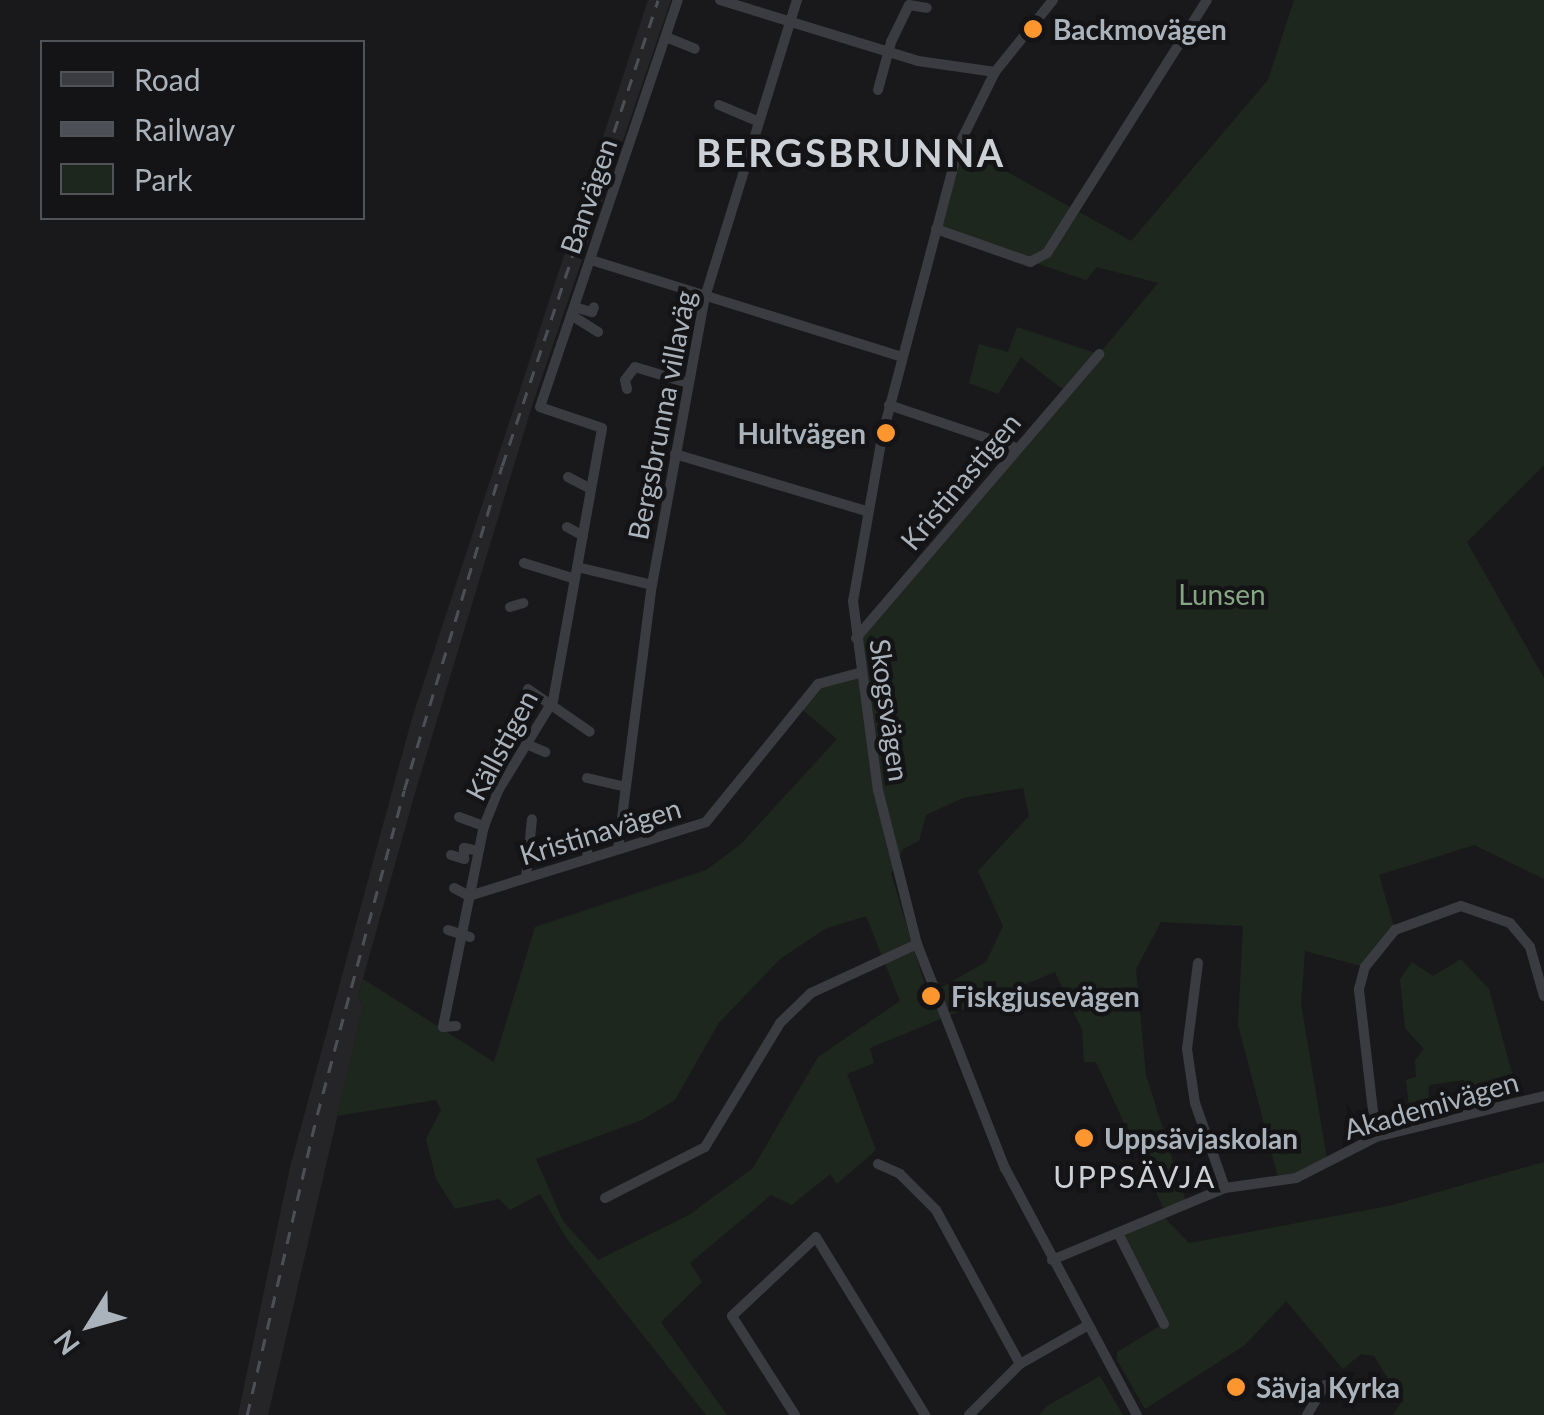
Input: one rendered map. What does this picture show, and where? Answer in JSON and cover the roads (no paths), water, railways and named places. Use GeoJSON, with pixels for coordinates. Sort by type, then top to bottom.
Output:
{"type":"FeatureCollection","features":[{"type":"Feature","properties":{"kind":"street","name":"Banvägen"},"geometry":{"type":"LineString","coordinates":[[540,407],[599,234],[622,186],[633,134],[678,0]]}},
{"type":"Feature","properties":{"kind":"street"},"geometry":{"type":"LineString","coordinates":[[720,0],[888,52],[996,72]]}},
{"type":"Feature","properties":{"kind":"street","name":"Skogsvägen"},"geometry":{"type":"LineString","coordinates":[[1053,0],[996,72],[959,146],[889,406],[866,511],[853,601],[859,673],[878,790],[917,944],[969,1084],[1052,1260],[1137,1415]]}},
{"type":"Feature","properties":{"kind":"street"},"geometry":{"type":"LineString","coordinates":[[936,229],[1030,262],[1065,232],[1207,0]]}},
{"type":"Feature","properties":{"kind":"street","name":"Bergsbrunna villaväg"},"geometry":{"type":"LineString","coordinates":[[618,849],[652,585],[704,297],[756,113],[780,61],[787,21],[798,5]]}},
{"type":"Feature","properties":{"kind":"street"},"geometry":{"type":"LineString","coordinates":[[878,90],[888,52],[910,5],[927,8]]}},
{"type":"Feature","properties":{"kind":"street"},"geometry":{"type":"LineString","coordinates":[[666,37],[695,48]]}},
{"type":"Feature","properties":{"kind":"street"},"geometry":{"type":"LineString","coordinates":[[650,82],[666,88]]}},
{"type":"Feature","properties":{"kind":"street"},"geometry":{"type":"LineString","coordinates":[[719,105],[756,113]]}},
{"type":"Feature","properties":{"kind":"street"},"geometry":{"type":"LineString","coordinates":[[633,134],[649,138]]}},
{"type":"Feature","properties":{"kind":"street"},"geometry":{"type":"LineString","coordinates":[[728,145],[748,152]]}},
{"type":"Feature","properties":{"kind":"street"},"geometry":{"type":"LineString","coordinates":[[599,234],[612,237]]}},
{"type":"Feature","properties":{"kind":"street"},"geometry":{"type":"LineString","coordinates":[[591,260],[902,357]]}},
{"type":"Feature","properties":{"kind":"street"},"geometry":{"type":"LineString","coordinates":[[573,311],[592,312],[594,307]]}},
{"type":"Feature","properties":{"kind":"street"},"geometry":{"type":"LineString","coordinates":[[573,311],[598,332]]}},
{"type":"Feature","properties":{"kind":"street","name":"Kristinastigen"},"geometry":{"type":"LineString","coordinates":[[856,638],[1099,354]]}},
{"type":"Feature","properties":{"kind":"street"},"geometry":{"type":"LineString","coordinates":[[627,390],[625,380],[635,367],[688,383]]}},
{"type":"Feature","properties":{"kind":"street"},"geometry":{"type":"LineString","coordinates":[[889,406],[1018,448]]}},
{"type":"Feature","properties":{"kind":"street","name":"Källstigen"},"geometry":{"type":"LineString","coordinates":[[456,1026],[443,1027],[465,938],[469,896],[483,845],[484,826],[496,811],[503,782],[554,701],[569,634],[583,536],[580,519],[594,505],[591,488],[602,428],[583,415],[553,416],[540,407]]}},
{"type":"Feature","properties":{"kind":"street"},"geometry":{"type":"LineString","coordinates":[[675,454],[866,511]]}},
{"type":"Feature","properties":{"kind":"street"},"geometry":{"type":"LineString","coordinates":[[568,477],[591,488]]}},
{"type":"Feature","properties":{"kind":"street"},"geometry":{"type":"LineString","coordinates":[[567,527],[583,536]]}},
{"type":"Feature","properties":{"kind":"street"},"geometry":{"type":"LineString","coordinates":[[524,563],[652,585]]}},
{"type":"Feature","properties":{"kind":"street"},"geometry":{"type":"LineString","coordinates":[[510,607],[523,603]]}},
{"type":"Feature","properties":{"kind":"street","name":"Kristinavägen"},"geometry":{"type":"LineString","coordinates":[[469,896],[706,822],[818,684],[859,673]]}},
{"type":"Feature","properties":{"kind":"street"},"geometry":{"type":"LineString","coordinates":[[528,689],[554,701],[590,732]]}},
{"type":"Feature","properties":{"kind":"street"},"geometry":{"type":"LineString","coordinates":[[507,745],[545,752]]}},
{"type":"Feature","properties":{"kind":"street"},"geometry":{"type":"LineString","coordinates":[[480,776],[503,782]]}},
{"type":"Feature","properties":{"kind":"street"},"geometry":{"type":"LineString","coordinates":[[587,778],[626,788]]}},
{"type":"Feature","properties":{"kind":"street"},"geometry":{"type":"LineString","coordinates":[[458,817],[484,826]]}},
{"type":"Feature","properties":{"kind":"street"},"geometry":{"type":"LineString","coordinates":[[522,894],[532,819]]}},
{"type":"Feature","properties":{"kind":"street"},"geometry":{"type":"LineString","coordinates":[[586,842],[588,859]]}},
{"type":"Feature","properties":{"kind":"street"},"geometry":{"type":"LineString","coordinates":[[451,855],[464,859],[464,848],[483,845]]}},
{"type":"Feature","properties":{"kind":"street"},"geometry":{"type":"LineString","coordinates":[[472,883],[481,892],[485,906]]}},
{"type":"Feature","properties":{"kind":"street"},"geometry":{"type":"LineString","coordinates":[[454,888],[469,896]]}},
{"type":"Feature","properties":{"kind":"street"},"geometry":{"type":"LineString","coordinates":[[1376,1138],[1359,989],[1365,968],[1395,930],[1460,906],[1510,923],[1530,947],[1544,996]]}},
{"type":"Feature","properties":{"kind":"street"},"geometry":{"type":"LineString","coordinates":[[448,930],[465,938]]}},
{"type":"Feature","properties":{"kind":"street"},"geometry":{"type":"LineString","coordinates":[[605,1198],[705,1146],[780,1022],[810,993],[917,944]]}},
{"type":"Feature","properties":{"kind":"street"},"geometry":{"type":"LineString","coordinates":[[1198,962],[1188,1049],[1195,1103],[1225,1188]]}},
{"type":"Feature","properties":{"kind":"street","name":"Akademivägen"},"geometry":{"type":"LineString","coordinates":[[1052,1260],[1225,1188],[1296,1178],[1376,1138],[1544,1096]]}},
{"type":"Feature","properties":{"kind":"street"},"geometry":{"type":"LineString","coordinates":[[878,1164],[900,1174],[936,1210],[1020,1364]]}},
{"type":"Feature","properties":{"kind":"street"},"geometry":{"type":"LineString","coordinates":[[1118,1233],[1164,1324]]}},
{"type":"Feature","properties":{"kind":"street"},"geometry":{"type":"LineString","coordinates":[[795,1415],[732,1316],[816,1237],[925,1415]]}},
{"type":"Feature","properties":{"kind":"street"},"geometry":{"type":"LineString","coordinates":[[969,1415],[1020,1364],[1087,1326]]}},
{"type":"Feature","properties":{"kind":"street"},"geometry":{"type":"LineString","coordinates":[[1307,1415],[1325,1385]]}},
{"type":"Feature","properties":{"kind":"railway"},"geometry":{"type":"LineString","coordinates":[[247,1415],[317,1115],[404,790],[502,466],[658,0]]}},
{"type":"Feature","properties":{"kind":"place","name":"Backmovägen"},"geometry":{"type":"Point","coordinates":[1033,29]}},
{"type":"Feature","properties":{"kind":"place","name":"Hultvägen"},"geometry":{"type":"Point","coordinates":[886,433]}},
{"type":"Feature","properties":{"kind":"place","name":"Fiskgjusevägen"},"geometry":{"type":"Point","coordinates":[931,996]}},
{"type":"Feature","properties":{"kind":"place","name":"Uppsävjaskolan"},"geometry":{"type":"Point","coordinates":[1084,1138]}},
{"type":"Feature","properties":{"kind":"place","name":"Sävja Kyrka"},"geometry":{"type":"Point","coordinates":[1236,1387]}},
{"type":"Feature","properties":{"kind":"district","name":"BERGSBRUNNA"},"geometry":{"type":"Point","coordinates":[851,153]}},
{"type":"Feature","properties":{"kind":"district","name":"UPPSÄVJA"},"geometry":{"type":"Point","coordinates":[1135,1176]}},
{"type":"Feature","properties":{"kind":"park label","name":"Lunsen"},"geometry":{"type":"Point","coordinates":[1222,594]}}]}
